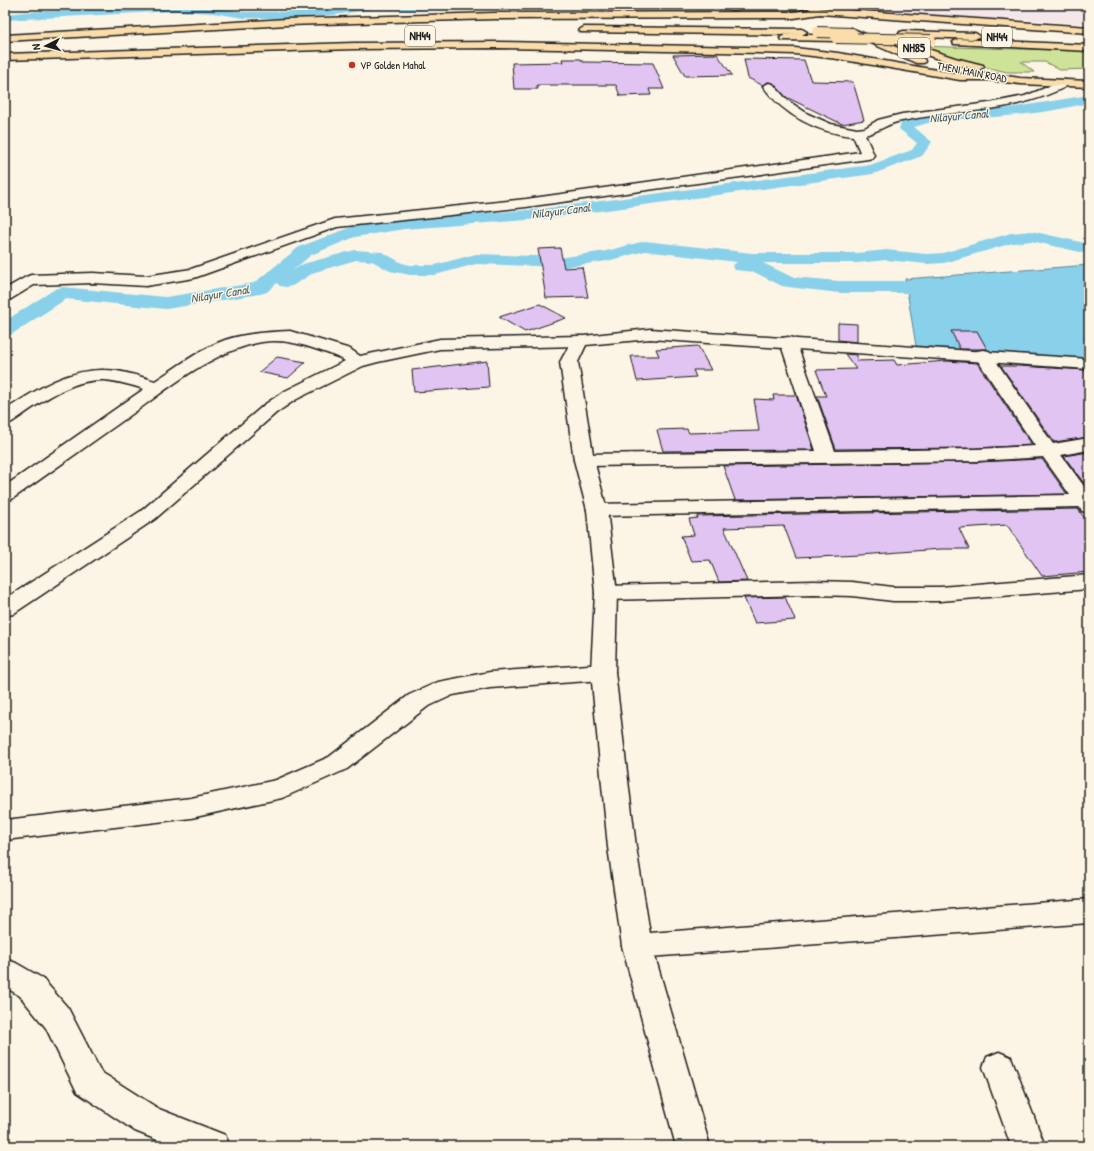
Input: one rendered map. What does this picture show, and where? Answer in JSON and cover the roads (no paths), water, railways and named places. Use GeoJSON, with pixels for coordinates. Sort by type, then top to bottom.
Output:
{"type":"FeatureCollection","features":[{"type":"Feature","properties":{"kind":"main road","name":"THENI MAIN ROAD"},"geometry":{"type":"LineString","coordinates":[[808,5],[937,56],[1012,76],[1065,83]]}},
{"type":"Feature","properties":{"kind":"main road","name":"THENI MAIN ROAD"},"geometry":{"type":"LineString","coordinates":[[820,11],[824,17],[830,21],[878,44],[922,61],[987,77],[1020,81],[1089,84]]}},
{"type":"Feature","properties":{"kind":"main road"},"geometry":{"type":"LineString","coordinates":[[5,38],[287,22],[494,16],[794,15],[820,11],[1089,30]]}},
{"type":"Feature","properties":{"kind":"main road","name":"NH44"},"geometry":{"type":"LineString","coordinates":[[1089,41],[817,32],[576,32],[931,40],[1089,48]]}},
{"type":"Feature","properties":{"kind":"main road"},"geometry":{"type":"LineString","coordinates":[[5,43],[97,38],[277,33]]}},
{"type":"Feature","properties":{"kind":"main road","name":"NH44"},"geometry":{"type":"LineString","coordinates":[[249,39],[516,35]]}},
{"type":"Feature","properties":{"kind":"main road"},"geometry":{"type":"LineString","coordinates":[[5,48],[170,42]]}},
{"type":"Feature","properties":{"kind":"main road"},"geometry":{"type":"LineString","coordinates":[[5,56],[354,46],[499,45],[720,49],[795,51],[838,56],[960,78],[987,77]]}},
{"type":"Feature","properties":{"kind":"main road"},"geometry":{"type":"LineString","coordinates":[[1012,76],[1059,72]]}},
{"type":"Feature","properties":{"kind":"street"},"geometry":{"type":"LineString","coordinates":[[769,86],[774,95],[797,114],[832,128],[846,132],[858,133],[872,130],[882,123],[908,116],[1015,102],[1039,96],[1065,83]]}},
{"type":"Feature","properties":{"kind":"street"},"geometry":{"type":"LineString","coordinates":[[5,296],[31,280],[92,278],[146,281],[194,273],[335,223],[526,203],[868,156],[858,133]]}},
{"type":"Feature","properties":{"kind":"street"},"geometry":{"type":"LineString","coordinates":[[5,609],[148,515],[270,409],[289,396],[357,362],[440,344],[580,340],[650,334],[788,342],[1089,364]]}},
{"type":"Feature","properties":{"kind":"street"},"geometry":{"type":"LineString","coordinates":[[5,495],[158,387],[196,362],[231,344],[263,337],[290,336],[344,354],[357,362]]}},
{"type":"Feature","properties":{"kind":"street"},"geometry":{"type":"LineString","coordinates":[[580,340],[569,362],[584,460],[597,510],[606,594],[603,672],[622,847],[637,946],[693,1146]]}},
{"type":"Feature","properties":{"kind":"street"},"geometry":{"type":"LineString","coordinates":[[788,342],[827,456]]}},
{"type":"Feature","properties":{"kind":"street"},"geometry":{"type":"LineString","coordinates":[[983,356],[1048,451],[1087,504]]}},
{"type":"Feature","properties":{"kind":"street"},"geometry":{"type":"LineString","coordinates":[[5,418],[56,386],[88,375],[105,375],[158,387]]}},
{"type":"Feature","properties":{"kind":"street"},"geometry":{"type":"LineString","coordinates":[[584,460],[977,455],[1048,451],[1089,444]]}},
{"type":"Feature","properties":{"kind":"street"},"geometry":{"type":"LineString","coordinates":[[597,510],[1087,504]]}},
{"type":"Feature","properties":{"kind":"street"},"geometry":{"type":"LineString","coordinates":[[606,594],[814,588],[852,589],[893,594],[940,594],[1089,582]]}},
{"type":"Feature","properties":{"kind":"street"},"geometry":{"type":"LineString","coordinates":[[5,830],[191,808],[282,788],[338,763],[418,701],[447,688],[490,680],[603,672]]}},
{"type":"Feature","properties":{"kind":"street"},"geometry":{"type":"LineString","coordinates":[[637,946],[1089,911]]}},
{"type":"Feature","properties":{"kind":"street"},"geometry":{"type":"LineString","coordinates":[[5,972],[31,987],[57,1018],[89,1082],[147,1120],[213,1146]]}},
{"type":"Feature","properties":{"kind":"street"},"geometry":{"type":"LineString","coordinates":[[999,1067],[1028,1146]]}},
{"type":"Feature","properties":{"kind":"water"},"geometry":{"type":"Polygon","coordinates":[[[1089,265],[1089,360],[916,346],[905,279],[1089,265]]]}},
{"type":"Feature","properties":{"kind":"waterway"},"geometry":{"type":"LineString","coordinates":[[5,17],[176,8],[213,10],[244,15],[292,15],[334,12],[374,6],[441,7],[443,5]]}},
{"type":"Feature","properties":{"kind":"waterway","name":"Nilayur Canal"},"geometry":{"type":"LineString","coordinates":[[5,330],[62,293],[166,303],[260,288],[305,251],[351,232],[404,224],[541,214],[873,169],[917,153],[925,142],[906,129],[907,124],[930,117],[1009,112],[1089,99]]}},
{"type":"Feature","properties":{"kind":"waterway"},"geometry":{"type":"LineString","coordinates":[[286,282],[309,268],[355,255],[376,256],[396,267],[410,270],[435,270],[476,259],[565,262],[607,256],[645,246],[752,258],[857,258],[886,255],[927,259],[944,258],[1011,238],[1031,236],[1089,249]]}},
{"type":"Feature","properties":{"kind":"waterway"},"geometry":{"type":"LineString","coordinates":[[741,266],[758,267],[788,282],[839,287],[942,287]]}},
{"type":"Feature","properties":{"kind":"place","name":"VP Golden Mahal"},"geometry":{"type":"Point","coordinates":[352,65]}}]}
